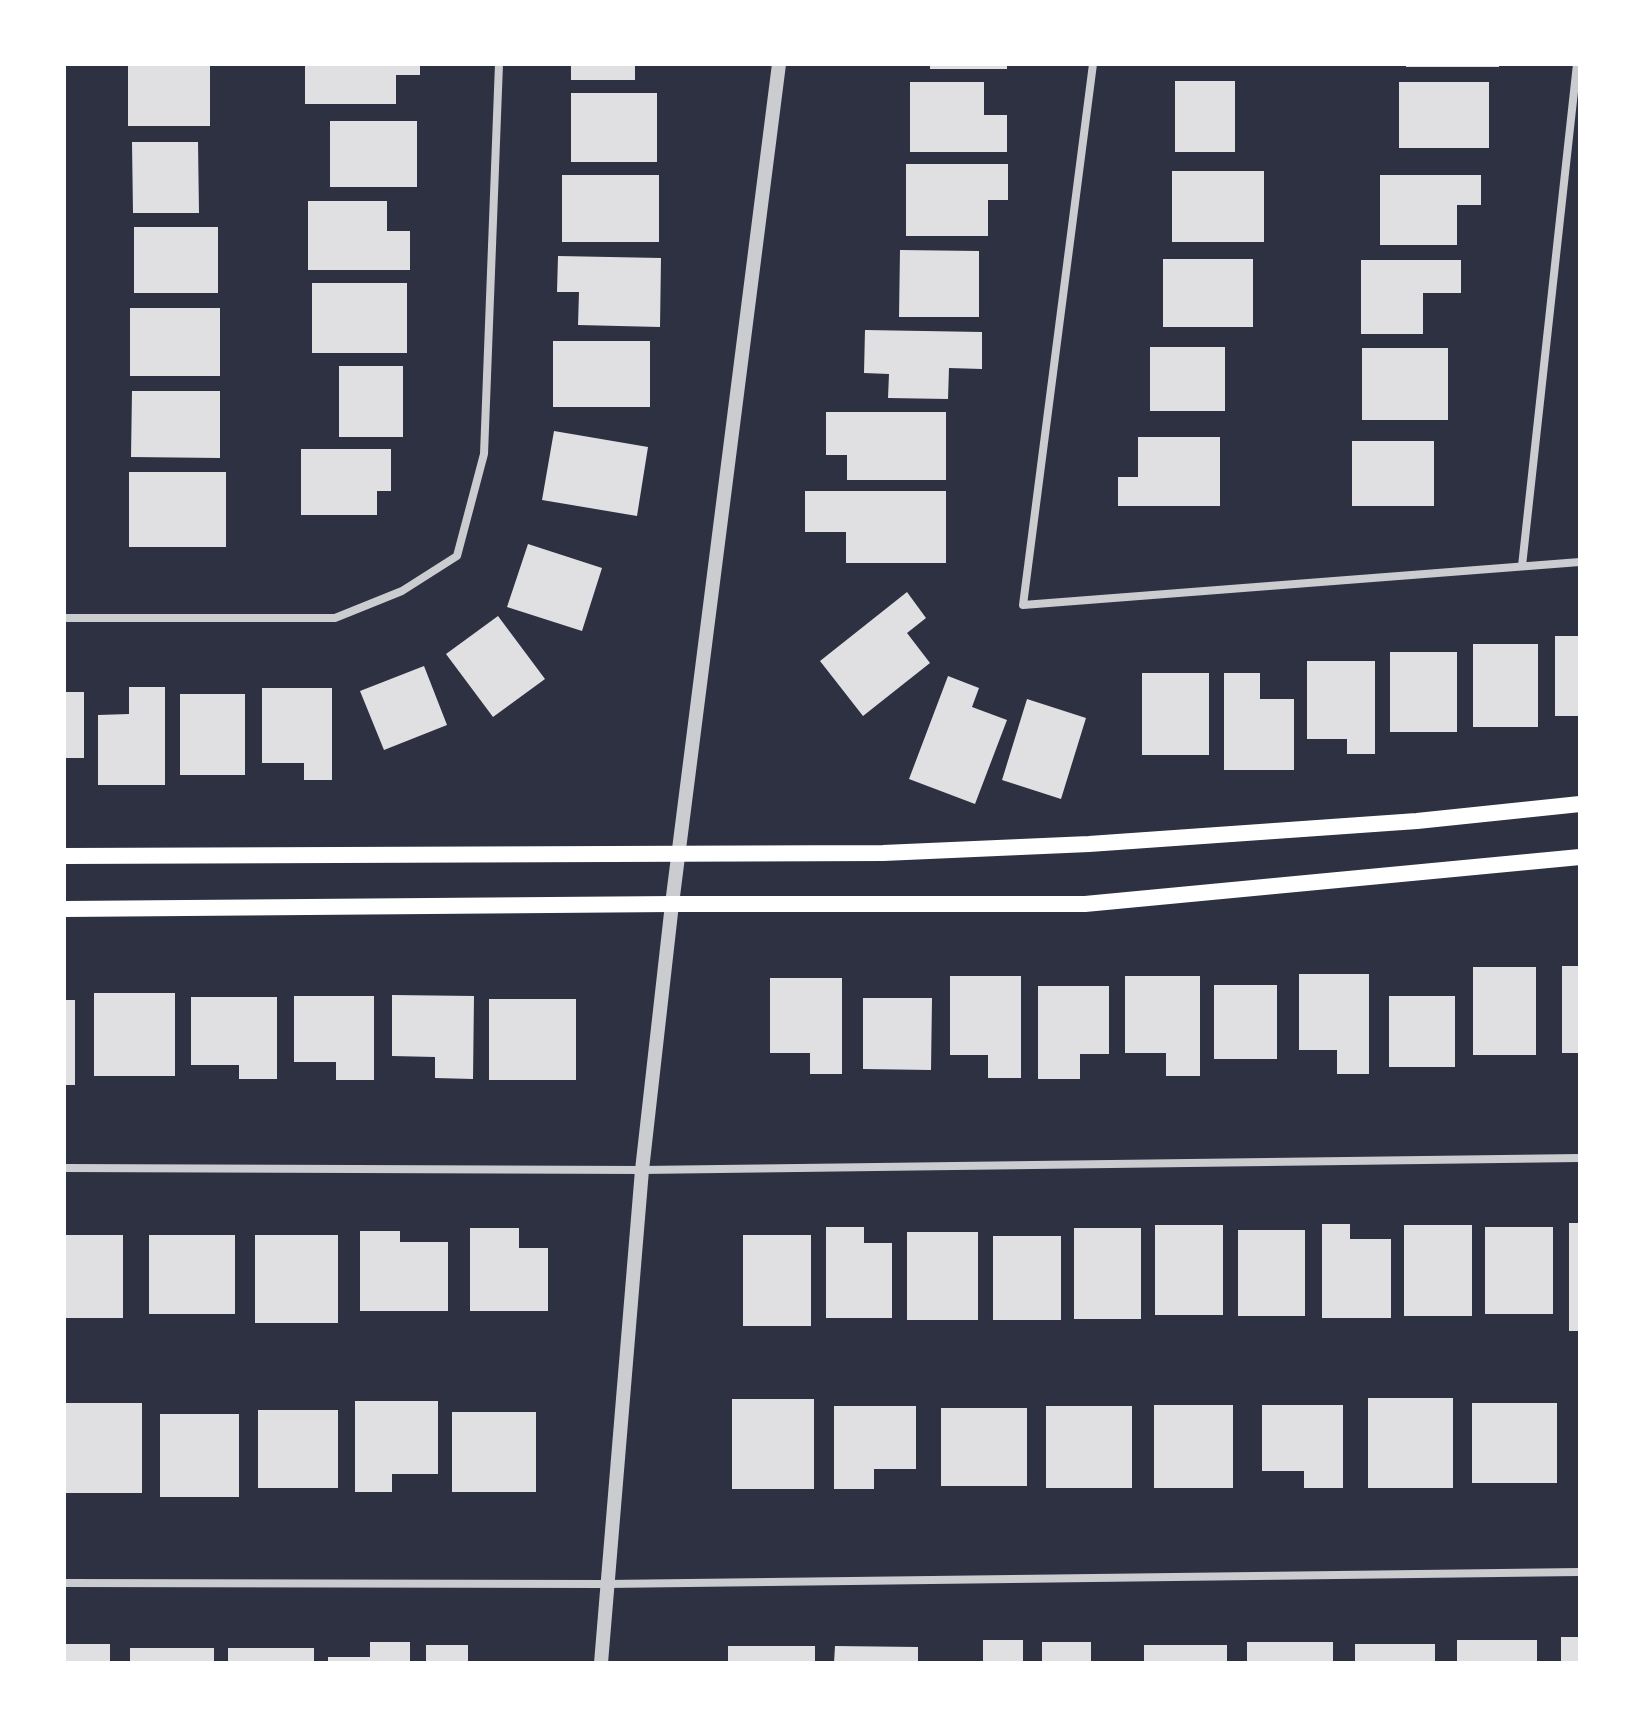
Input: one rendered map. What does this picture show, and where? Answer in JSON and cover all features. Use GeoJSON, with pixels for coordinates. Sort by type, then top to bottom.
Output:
{"type":"FeatureCollection","features":[{"type":"Feature","properties":{"kind":"main road"},"geometry":{"type":"LineString","coordinates":[[64,856],[883,853],[1089,844],[1417,821],[1580,804]]}},
{"type":"Feature","properties":{"kind":"main road"},"geometry":{"type":"LineString","coordinates":[[64,909],[1085,904],[1580,857]]}},
{"type":"Feature","properties":{"kind":"street"},"geometry":{"type":"LineString","coordinates":[[64,618],[335,618],[402,591],[457,556],[484,454],[499,64]]}},
{"type":"Feature","properties":{"kind":"street"},"geometry":{"type":"LineString","coordinates":[[601,1663],[642,1170],[672,904],[779,64]]}},
{"type":"Feature","properties":{"kind":"street"},"geometry":{"type":"LineString","coordinates":[[1093,64],[1023,605],[1580,562]]}},
{"type":"Feature","properties":{"kind":"street"},"geometry":{"type":"LineString","coordinates":[[1522,566],[1577,64]]}},
{"type":"Feature","properties":{"kind":"street"},"geometry":{"type":"LineString","coordinates":[[64,1168],[642,1170],[1580,1158]]}},
{"type":"Feature","properties":{"kind":"street"},"geometry":{"type":"LineString","coordinates":[[64,1583],[607,1584],[1580,1572]]}},
{"type":"Feature","properties":{"kind":"building"},"geometry":{"type":"Polygon","coordinates":[[[128,64],[210,64],[210,126],[128,126],[128,64]]]}},
{"type":"Feature","properties":{"kind":"building"},"geometry":{"type":"Polygon","coordinates":[[[305,64],[420,64],[420,75],[396,75],[396,104],[305,104],[305,64]]]}},
{"type":"Feature","properties":{"kind":"building"},"geometry":{"type":"Polygon","coordinates":[[[571,64],[635,64],[635,80],[571,80],[571,64]]]}},
{"type":"Feature","properties":{"kind":"building"},"geometry":{"type":"Polygon","coordinates":[[[930,64],[1007,64],[1007,69],[930,69],[930,64]]]}},
{"type":"Feature","properties":{"kind":"building"},"geometry":{"type":"Polygon","coordinates":[[[1406,64],[1499,64],[1499,67],[1406,67],[1406,64]]]}},
{"type":"Feature","properties":{"kind":"building"},"geometry":{"type":"Polygon","coordinates":[[[1175,81],[1235,81],[1235,152],[1175,152],[1175,81]]]}},
{"type":"Feature","properties":{"kind":"building"},"geometry":{"type":"Polygon","coordinates":[[[910,82],[984,82],[984,115],[1007,115],[1007,152],[910,152],[910,82]]]}},
{"type":"Feature","properties":{"kind":"building"},"geometry":{"type":"Polygon","coordinates":[[[1399,82],[1489,82],[1489,148],[1399,148],[1399,82]]]}},
{"type":"Feature","properties":{"kind":"building"},"geometry":{"type":"Polygon","coordinates":[[[571,93],[657,93],[657,162],[571,162],[571,93]]]}},
{"type":"Feature","properties":{"kind":"building"},"geometry":{"type":"Polygon","coordinates":[[[330,121],[417,121],[417,187],[330,187],[330,121]]]}},
{"type":"Feature","properties":{"kind":"building"},"geometry":{"type":"Polygon","coordinates":[[[132,142],[198,142],[199,213],[133,213],[132,142]]]}},
{"type":"Feature","properties":{"kind":"building"},"geometry":{"type":"Polygon","coordinates":[[[906,164],[1008,164],[1008,200],[988,200],[988,236],[906,236],[906,164]]]}},
{"type":"Feature","properties":{"kind":"building"},"geometry":{"type":"Polygon","coordinates":[[[1172,171],[1264,171],[1264,242],[1172,242],[1172,171]]]}},
{"type":"Feature","properties":{"kind":"building"},"geometry":{"type":"Polygon","coordinates":[[[562,175],[659,175],[659,242],[562,242],[562,175]]]}},
{"type":"Feature","properties":{"kind":"building"},"geometry":{"type":"Polygon","coordinates":[[[1380,175],[1481,175],[1481,205],[1457,205],[1457,245],[1380,245],[1380,175]]]}},
{"type":"Feature","properties":{"kind":"building"},"geometry":{"type":"Polygon","coordinates":[[[308,201],[387,201],[387,231],[410,231],[410,270],[308,270],[308,201]]]}},
{"type":"Feature","properties":{"kind":"building"},"geometry":{"type":"Polygon","coordinates":[[[134,227],[218,227],[218,293],[134,293],[134,227]]]}},
{"type":"Feature","properties":{"kind":"building"},"geometry":{"type":"Polygon","coordinates":[[[900,250],[979,251],[979,317],[899,317],[900,250]]]}},
{"type":"Feature","properties":{"kind":"building"},"geometry":{"type":"Polygon","coordinates":[[[558,256],[661,258],[660,327],[578,325],[579,292],[557,292],[558,256]]]}},
{"type":"Feature","properties":{"kind":"building"},"geometry":{"type":"Polygon","coordinates":[[[1163,259],[1253,259],[1253,327],[1163,327],[1163,259]]]}},
{"type":"Feature","properties":{"kind":"building"},"geometry":{"type":"Polygon","coordinates":[[[1361,260],[1461,260],[1461,293],[1423,293],[1423,334],[1361,334],[1361,260]]]}},
{"type":"Feature","properties":{"kind":"building"},"geometry":{"type":"Polygon","coordinates":[[[312,283],[407,283],[407,353],[312,353],[312,283]]]}},
{"type":"Feature","properties":{"kind":"building"},"geometry":{"type":"Polygon","coordinates":[[[130,308],[220,308],[220,376],[130,376],[130,308]]]}},
{"type":"Feature","properties":{"kind":"building"},"geometry":{"type":"Polygon","coordinates":[[[865,330],[982,332],[982,369],[949,368],[948,399],[888,398],[889,374],[864,373],[865,330]]]}},
{"type":"Feature","properties":{"kind":"building"},"geometry":{"type":"Polygon","coordinates":[[[553,341],[650,341],[650,407],[553,407],[553,341]]]}},
{"type":"Feature","properties":{"kind":"building"},"geometry":{"type":"Polygon","coordinates":[[[1150,347],[1225,347],[1225,411],[1150,411],[1150,347]]]}},
{"type":"Feature","properties":{"kind":"building"},"geometry":{"type":"Polygon","coordinates":[[[1362,348],[1448,348],[1448,420],[1362,420],[1362,348]]]}},
{"type":"Feature","properties":{"kind":"building"},"geometry":{"type":"Polygon","coordinates":[[[339,366],[403,366],[403,437],[339,437],[339,366]]]}},
{"type":"Feature","properties":{"kind":"building"},"geometry":{"type":"Polygon","coordinates":[[[132,391],[220,391],[220,458],[131,457],[132,391]]]}},
{"type":"Feature","properties":{"kind":"building"},"geometry":{"type":"Polygon","coordinates":[[[826,412],[946,412],[946,480],[847,480],[847,455],[826,455],[826,412]]]}},
{"type":"Feature","properties":{"kind":"building"},"geometry":{"type":"Polygon","coordinates":[[[554,431],[648,447],[637,516],[542,500],[554,431]]]}},
{"type":"Feature","properties":{"kind":"building"},"geometry":{"type":"Polygon","coordinates":[[[1138,437],[1220,437],[1220,506],[1118,506],[1118,477],[1138,477],[1138,437]]]}},
{"type":"Feature","properties":{"kind":"building"},"geometry":{"type":"Polygon","coordinates":[[[1352,441],[1434,441],[1434,506],[1352,506],[1352,441]]]}},
{"type":"Feature","properties":{"kind":"building"},"geometry":{"type":"Polygon","coordinates":[[[301,449],[391,449],[391,491],[377,491],[377,515],[301,515],[301,449]]]}},
{"type":"Feature","properties":{"kind":"building"},"geometry":{"type":"Polygon","coordinates":[[[129,472],[226,472],[226,547],[129,547],[129,472]]]}},
{"type":"Feature","properties":{"kind":"building"},"geometry":{"type":"Polygon","coordinates":[[[805,491],[946,491],[946,563],[846,563],[846,532],[805,532],[805,491]]]}},
{"type":"Feature","properties":{"kind":"building"},"geometry":{"type":"Polygon","coordinates":[[[528,544],[602,568],[582,631],[507,607],[528,544]]]}},
{"type":"Feature","properties":{"kind":"building"},"geometry":{"type":"Polygon","coordinates":[[[907,592],[926,618],[907,633],[930,663],[863,716],[820,661],[907,592]]]}},
{"type":"Feature","properties":{"kind":"building"},"geometry":{"type":"Polygon","coordinates":[[[498,616],[545,679],[493,717],[446,654],[498,616]]]}},
{"type":"Feature","properties":{"kind":"building"},"geometry":{"type":"Polygon","coordinates":[[[1555,636],[1580,636],[1580,716],[1555,716],[1555,636]]]}},
{"type":"Feature","properties":{"kind":"building"},"geometry":{"type":"Polygon","coordinates":[[[1473,644],[1538,644],[1538,727],[1473,727],[1473,644]]]}},
{"type":"Feature","properties":{"kind":"building"},"geometry":{"type":"Polygon","coordinates":[[[1390,652],[1457,652],[1457,732],[1390,732],[1390,652]]]}},
{"type":"Feature","properties":{"kind":"building"},"geometry":{"type":"Polygon","coordinates":[[[1307,661],[1375,661],[1375,754],[1347,754],[1347,739],[1307,739],[1307,661]]]}},
{"type":"Feature","properties":{"kind":"building"},"geometry":{"type":"Polygon","coordinates":[[[424,666],[447,725],[384,750],[360,691],[424,666]]]}},
{"type":"Feature","properties":{"kind":"building"},"geometry":{"type":"Polygon","coordinates":[[[1142,673],[1209,673],[1209,755],[1142,755],[1142,673]]]}},
{"type":"Feature","properties":{"kind":"building"},"geometry":{"type":"Polygon","coordinates":[[[1224,673],[1260,673],[1260,699],[1294,699],[1294,770],[1224,770],[1224,673]]]}},
{"type":"Feature","properties":{"kind":"building"},"geometry":{"type":"Polygon","coordinates":[[[948,676],[979,688],[972,707],[1007,720],[975,804],[909,779],[948,676]]]}},
{"type":"Feature","properties":{"kind":"building"},"geometry":{"type":"Polygon","coordinates":[[[129,687],[165,687],[165,785],[98,785],[98,715],[129,714],[129,687]]]}},
{"type":"Feature","properties":{"kind":"building"},"geometry":{"type":"Polygon","coordinates":[[[262,688],[332,688],[332,780],[304,780],[304,763],[262,763],[262,688]]]}},
{"type":"Feature","properties":{"kind":"building"},"geometry":{"type":"Polygon","coordinates":[[[64,692],[84,692],[84,758],[64,758],[64,692]]]}},
{"type":"Feature","properties":{"kind":"building"},"geometry":{"type":"Polygon","coordinates":[[[180,694],[245,694],[245,775],[180,775],[180,694]]]}},
{"type":"Feature","properties":{"kind":"building"},"geometry":{"type":"Polygon","coordinates":[[[1027,699],[1086,718],[1061,799],[1002,780],[1027,699]]]}},
{"type":"Feature","properties":{"kind":"building"},"geometry":{"type":"Polygon","coordinates":[[[1562,966],[1580,966],[1580,1053],[1562,1053],[1562,966]]]}},
{"type":"Feature","properties":{"kind":"building"},"geometry":{"type":"Polygon","coordinates":[[[1473,967],[1536,967],[1536,1055],[1473,1055],[1473,967]]]}},
{"type":"Feature","properties":{"kind":"building"},"geometry":{"type":"Polygon","coordinates":[[[1299,974],[1369,974],[1369,1074],[1337,1074],[1337,1050],[1299,1050],[1299,974]]]}},
{"type":"Feature","properties":{"kind":"building"},"geometry":{"type":"Polygon","coordinates":[[[950,976],[1021,976],[1021,1078],[988,1078],[988,1055],[950,1055],[950,976]]]}},
{"type":"Feature","properties":{"kind":"building"},"geometry":{"type":"Polygon","coordinates":[[[1125,976],[1200,976],[1200,1076],[1166,1076],[1166,1053],[1125,1053],[1125,976]]]}},
{"type":"Feature","properties":{"kind":"building"},"geometry":{"type":"Polygon","coordinates":[[[770,978],[842,978],[842,1074],[810,1074],[810,1053],[770,1053],[770,978]]]}},
{"type":"Feature","properties":{"kind":"building"},"geometry":{"type":"Polygon","coordinates":[[[1214,985],[1277,985],[1277,1059],[1214,1059],[1214,985]]]}},
{"type":"Feature","properties":{"kind":"building"},"geometry":{"type":"Polygon","coordinates":[[[1038,986],[1109,986],[1109,1054],[1080,1054],[1080,1079],[1038,1079],[1038,986]]]}},
{"type":"Feature","properties":{"kind":"building"},"geometry":{"type":"Polygon","coordinates":[[[94,993],[175,993],[175,1076],[94,1076],[94,993]]]}},
{"type":"Feature","properties":{"kind":"building"},"geometry":{"type":"Polygon","coordinates":[[[392,995],[474,996],[473,1079],[435,1078],[435,1057],[392,1056],[392,995]]]}},
{"type":"Feature","properties":{"kind":"building"},"geometry":{"type":"Polygon","coordinates":[[[294,996],[374,996],[374,1080],[336,1080],[336,1062],[294,1062],[294,996]]]}},
{"type":"Feature","properties":{"kind":"building"},"geometry":{"type":"Polygon","coordinates":[[[1389,996],[1455,996],[1455,1067],[1389,1067],[1389,996]]]}},
{"type":"Feature","properties":{"kind":"building"},"geometry":{"type":"Polygon","coordinates":[[[191,997],[277,997],[277,1079],[239,1079],[239,1065],[191,1065],[191,997]]]}},
{"type":"Feature","properties":{"kind":"building"},"geometry":{"type":"Polygon","coordinates":[[[863,998],[932,998],[931,1070],[863,1069],[863,998]]]}},
{"type":"Feature","properties":{"kind":"building"},"geometry":{"type":"Polygon","coordinates":[[[489,999],[576,999],[576,1080],[489,1080],[489,999]]]}},
{"type":"Feature","properties":{"kind":"building"},"geometry":{"type":"Polygon","coordinates":[[[64,1000],[75,1000],[75,1085],[64,1085],[64,1000]]]}},
{"type":"Feature","properties":{"kind":"building"},"geometry":{"type":"Polygon","coordinates":[[[1569,1223],[1580,1223],[1580,1331],[1569,1331],[1569,1223]]]}},
{"type":"Feature","properties":{"kind":"building"},"geometry":{"type":"Polygon","coordinates":[[[1322,1224],[1350,1224],[1350,1239],[1391,1239],[1391,1318],[1322,1318],[1322,1224]]]}},
{"type":"Feature","properties":{"kind":"building"},"geometry":{"type":"Polygon","coordinates":[[[1155,1225],[1223,1225],[1223,1315],[1155,1315],[1155,1225]]]}},
{"type":"Feature","properties":{"kind":"building"},"geometry":{"type":"Polygon","coordinates":[[[1404,1225],[1472,1225],[1472,1316],[1404,1316],[1404,1225]]]}},
{"type":"Feature","properties":{"kind":"building"},"geometry":{"type":"Polygon","coordinates":[[[826,1227],[864,1227],[864,1243],[892,1243],[892,1318],[826,1318],[826,1227]]]}},
{"type":"Feature","properties":{"kind":"building"},"geometry":{"type":"Polygon","coordinates":[[[1485,1227],[1553,1227],[1553,1314],[1485,1314],[1485,1227]]]}},
{"type":"Feature","properties":{"kind":"building"},"geometry":{"type":"Polygon","coordinates":[[[470,1228],[519,1228],[519,1248],[548,1248],[548,1311],[470,1311],[470,1228]]]}},
{"type":"Feature","properties":{"kind":"building"},"geometry":{"type":"Polygon","coordinates":[[[1074,1228],[1141,1228],[1141,1319],[1074,1319],[1074,1228]]]}},
{"type":"Feature","properties":{"kind":"building"},"geometry":{"type":"Polygon","coordinates":[[[1238,1230],[1305,1230],[1305,1316],[1238,1316],[1238,1230]]]}},
{"type":"Feature","properties":{"kind":"building"},"geometry":{"type":"Polygon","coordinates":[[[360,1231],[400,1231],[400,1242],[448,1242],[448,1311],[360,1311],[360,1231]]]}},
{"type":"Feature","properties":{"kind":"building"},"geometry":{"type":"Polygon","coordinates":[[[907,1232],[978,1232],[978,1320],[907,1320],[907,1232]]]}},
{"type":"Feature","properties":{"kind":"building"},"geometry":{"type":"Polygon","coordinates":[[[64,1235],[123,1235],[123,1318],[64,1318],[64,1235]]]}},
{"type":"Feature","properties":{"kind":"building"},"geometry":{"type":"Polygon","coordinates":[[[149,1235],[235,1235],[235,1314],[149,1314],[149,1235]]]}},
{"type":"Feature","properties":{"kind":"building"},"geometry":{"type":"Polygon","coordinates":[[[255,1235],[338,1235],[338,1323],[255,1323],[255,1235]]]}},
{"type":"Feature","properties":{"kind":"building"},"geometry":{"type":"Polygon","coordinates":[[[743,1235],[811,1235],[811,1326],[743,1326],[743,1235]]]}},
{"type":"Feature","properties":{"kind":"building"},"geometry":{"type":"Polygon","coordinates":[[[993,1236],[1061,1236],[1061,1320],[993,1320],[993,1236]]]}},
{"type":"Feature","properties":{"kind":"building"},"geometry":{"type":"Polygon","coordinates":[[[1368,1398],[1453,1398],[1453,1488],[1368,1488],[1368,1398]]]}},
{"type":"Feature","properties":{"kind":"building"},"geometry":{"type":"Polygon","coordinates":[[[732,1399],[814,1399],[814,1489],[732,1489],[732,1399]]]}},
{"type":"Feature","properties":{"kind":"building"},"geometry":{"type":"Polygon","coordinates":[[[355,1401],[438,1401],[438,1474],[392,1474],[392,1492],[355,1492],[355,1401]]]}},
{"type":"Feature","properties":{"kind":"building"},"geometry":{"type":"Polygon","coordinates":[[[64,1403],[142,1403],[142,1493],[64,1493],[64,1403]]]}},
{"type":"Feature","properties":{"kind":"building"},"geometry":{"type":"Polygon","coordinates":[[[1472,1403],[1557,1403],[1557,1483],[1472,1483],[1472,1403]]]}},
{"type":"Feature","properties":{"kind":"building"},"geometry":{"type":"Polygon","coordinates":[[[1154,1405],[1233,1405],[1233,1488],[1154,1488],[1154,1405]]]}},
{"type":"Feature","properties":{"kind":"building"},"geometry":{"type":"Polygon","coordinates":[[[1262,1405],[1343,1405],[1343,1488],[1304,1488],[1304,1471],[1262,1471],[1262,1405]]]}},
{"type":"Feature","properties":{"kind":"building"},"geometry":{"type":"Polygon","coordinates":[[[834,1406],[916,1406],[916,1469],[874,1469],[874,1489],[834,1489],[834,1406]]]}},
{"type":"Feature","properties":{"kind":"building"},"geometry":{"type":"Polygon","coordinates":[[[1046,1406],[1132,1406],[1132,1488],[1046,1488],[1046,1406]]]}},
{"type":"Feature","properties":{"kind":"building"},"geometry":{"type":"Polygon","coordinates":[[[941,1408],[1027,1408],[1027,1486],[941,1486],[941,1408]]]}},
{"type":"Feature","properties":{"kind":"building"},"geometry":{"type":"Polygon","coordinates":[[[258,1410],[338,1410],[338,1488],[258,1488],[258,1410]]]}},
{"type":"Feature","properties":{"kind":"building"},"geometry":{"type":"Polygon","coordinates":[[[452,1412],[536,1412],[536,1492],[452,1492],[452,1412]]]}},
{"type":"Feature","properties":{"kind":"building"},"geometry":{"type":"Polygon","coordinates":[[[160,1414],[239,1414],[239,1497],[160,1497],[160,1414]]]}},
{"type":"Feature","properties":{"kind":"building"},"geometry":{"type":"Polygon","coordinates":[[[1561,1637],[1580,1637],[1580,1663],[1561,1663],[1561,1637]]]}},
{"type":"Feature","properties":{"kind":"building"},"geometry":{"type":"Polygon","coordinates":[[[983,1640],[1023,1640],[1023,1663],[983,1663],[983,1640]]]}},
{"type":"Feature","properties":{"kind":"building"},"geometry":{"type":"Polygon","coordinates":[[[1457,1640],[1537,1640],[1537,1663],[1457,1663],[1457,1640]]]}},
{"type":"Feature","properties":{"kind":"building"},"geometry":{"type":"Polygon","coordinates":[[[370,1642],[410,1642],[410,1663],[328,1663],[328,1657],[370,1657],[370,1642]]]}},
{"type":"Feature","properties":{"kind":"building"},"geometry":{"type":"Polygon","coordinates":[[[1042,1642],[1091,1642],[1091,1663],[1042,1663],[1042,1642]]]}},
{"type":"Feature","properties":{"kind":"building"},"geometry":{"type":"Polygon","coordinates":[[[1247,1642],[1333,1642],[1333,1663],[1247,1663],[1247,1642]]]}},
{"type":"Feature","properties":{"kind":"building"},"geometry":{"type":"Polygon","coordinates":[[[64,1644],[110,1644],[110,1663],[64,1663],[64,1644]]]}},
{"type":"Feature","properties":{"kind":"building"},"geometry":{"type":"Polygon","coordinates":[[[1355,1644],[1435,1644],[1435,1663],[1355,1663],[1355,1644]]]}},
{"type":"Feature","properties":{"kind":"building"},"geometry":{"type":"Polygon","coordinates":[[[426,1645],[468,1645],[468,1663],[426,1663],[426,1645]]]}},
{"type":"Feature","properties":{"kind":"building"},"geometry":{"type":"Polygon","coordinates":[[[1144,1645],[1227,1645],[1227,1663],[1144,1663],[1144,1645]]]}},
{"type":"Feature","properties":{"kind":"building"},"geometry":{"type":"Polygon","coordinates":[[[728,1646],[815,1646],[815,1663],[728,1663],[728,1646]]]}},
{"type":"Feature","properties":{"kind":"building"},"geometry":{"type":"Polygon","coordinates":[[[835,1646],[918,1647],[918,1663],[834,1663],[835,1646]]]}},
{"type":"Feature","properties":{"kind":"building"},"geometry":{"type":"Polygon","coordinates":[[[130,1648],[214,1648],[214,1663],[130,1663],[130,1648]]]}},
{"type":"Feature","properties":{"kind":"building"},"geometry":{"type":"Polygon","coordinates":[[[228,1648],[314,1648],[314,1663],[228,1663],[228,1648]]]}}]}
